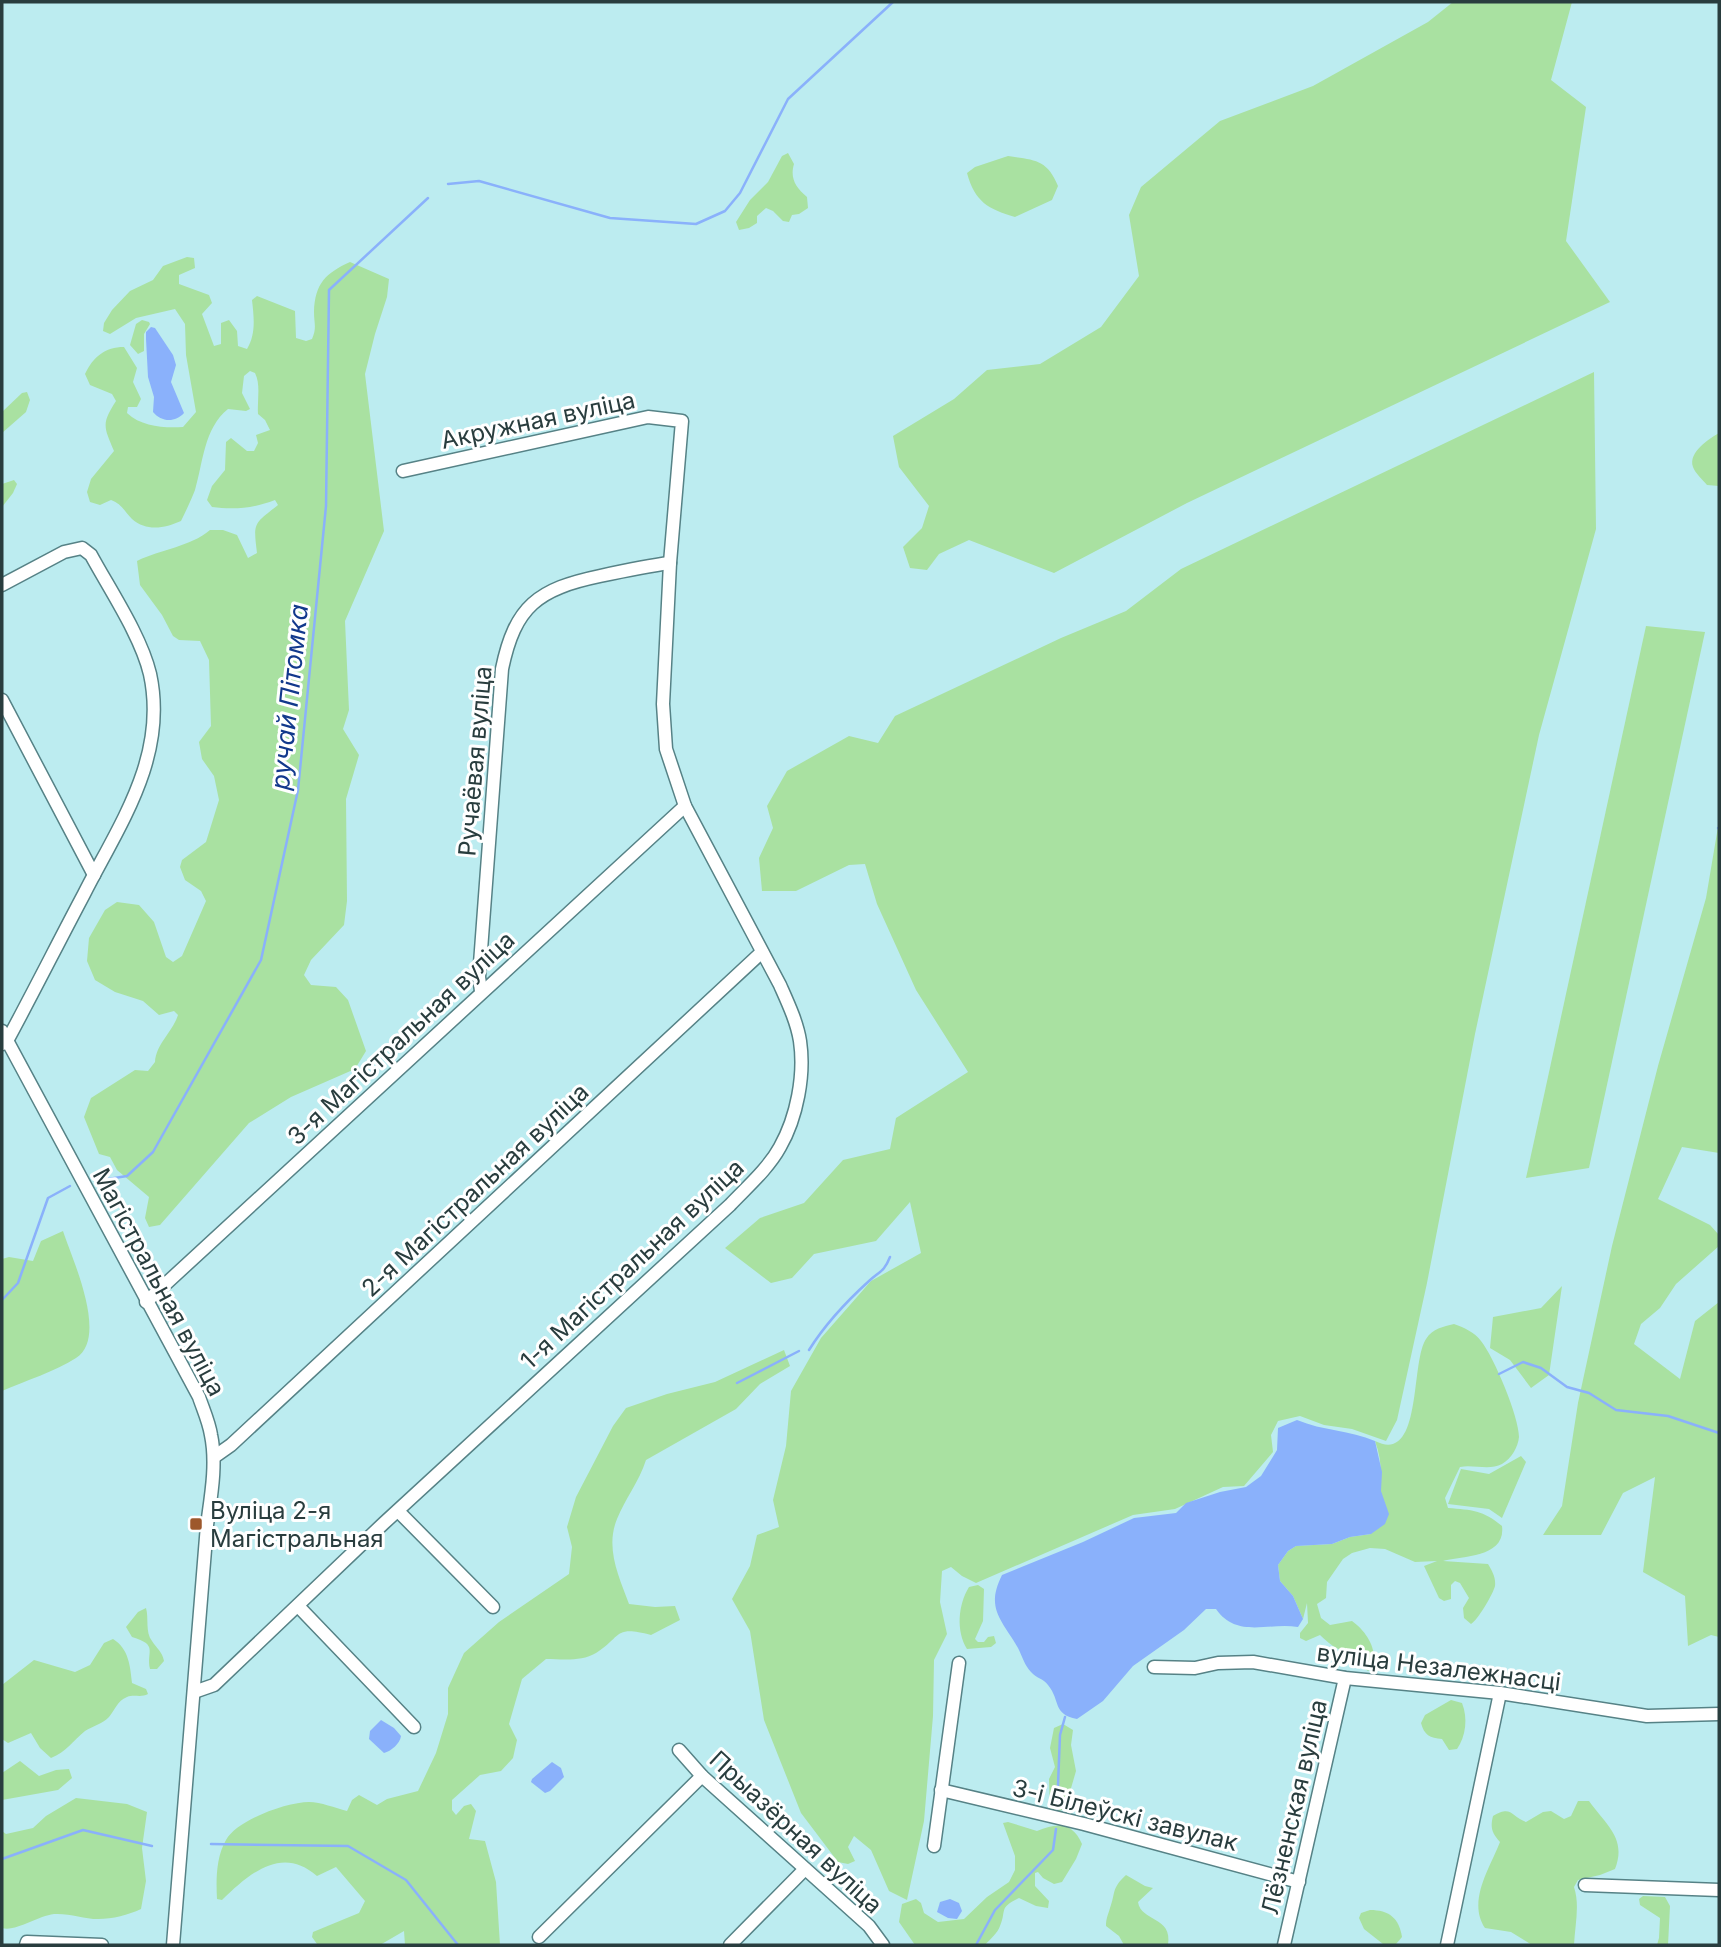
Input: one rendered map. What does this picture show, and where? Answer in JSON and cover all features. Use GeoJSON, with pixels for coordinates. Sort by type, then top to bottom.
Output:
{"type":"FeatureCollection","features":[{"type":"Feature","properties":{"kind":"street","name":"Акружная вуліца"},"geometry":{"type":"LineString","coordinates":[[403,471],[648,417],[682,421]]}},
{"type":"Feature","properties":{"kind":"street","name":"1-я Магістральная вуліца"},"geometry":{"type":"LineString","coordinates":[[194,1692],[214,1685],[730,1205],[780,1148],[790,1123],[799,1092],[800,1041],[792,1012],[685,806],[666,750],[663,704],[670,563],[682,421]]}},
{"type":"Feature","properties":{"kind":"street"},"geometry":{"type":"LineString","coordinates":[[2,585],[64,552],[82,548],[91,555],[140,646],[150,674],[153,703],[146,768],[127,817],[4,1039]]}},
{"type":"Feature","properties":{"kind":"street","name":"Ручаёвая вуліца"},"geometry":{"type":"LineString","coordinates":[[481,991],[479,977],[502,669],[508,643],[529,607],[542,594],[559,586],[670,563]]}},
{"type":"Feature","properties":{"kind":"street"},"geometry":{"type":"LineString","coordinates":[[2,700],[94,875]]}},
{"type":"Feature","properties":{"kind":"street","name":"3-я Магістральная вуліца"},"geometry":{"type":"LineString","coordinates":[[146,1302],[685,806]]}},
{"type":"Feature","properties":{"kind":"street","name":"2-я Магістральная вуліца"},"geometry":{"type":"LineString","coordinates":[[214,1457],[231,1445],[762,952]]}},
{"type":"Feature","properties":{"kind":"street","name":"Магістральная вуліца"},"geometry":{"type":"LineString","coordinates":[[4,1039],[199,1397],[211,1433],[214,1457],[173,1945]]}},
{"type":"Feature","properties":{"kind":"street"},"geometry":{"type":"LineString","coordinates":[[398,1511],[493,1607]]}},
{"type":"Feature","properties":{"kind":"street"},"geometry":{"type":"LineString","coordinates":[[298,1606],[414,1727]]}},
{"type":"Feature","properties":{"kind":"street","name":"вуліца Незалежнасці"},"geometry":{"type":"LineString","coordinates":[[1154,1667],[1195,1668],[1218,1662],[1253,1662],[1345,1678],[1500,1693],[1647,1716],[1719,1714]]}},
{"type":"Feature","properties":{"kind":"street"},"geometry":{"type":"LineString","coordinates":[[934,1846],[959,1663]]}},
{"type":"Feature","properties":{"kind":"street","name":"Лёзненская вуліца"},"geometry":{"type":"LineString","coordinates":[[1284,1945],[1345,1678]]}},
{"type":"Feature","properties":{"kind":"street"},"geometry":{"type":"LineString","coordinates":[[1447,1945],[1500,1693]]}},
{"type":"Feature","properties":{"kind":"street","name":"Прыазёрная вуліца"},"geometry":{"type":"LineString","coordinates":[[679,1750],[702,1776],[869,1926],[883,1945]]}},
{"type":"Feature","properties":{"kind":"street"},"geometry":{"type":"LineString","coordinates":[[538,1937],[702,1776]]}},
{"type":"Feature","properties":{"kind":"street","name":"3-і Білеўскі завулак"},"geometry":{"type":"LineString","coordinates":[[941,1790],[1084,1824],[1299,1882]]}},
{"type":"Feature","properties":{"kind":"street"},"geometry":{"type":"LineString","coordinates":[[730,1945],[805,1869]]}},
{"type":"Feature","properties":{"kind":"street"},"geometry":{"type":"LineString","coordinates":[[1585,1885],[1719,1890]]}},
{"type":"Feature","properties":{"kind":"street"},"geometry":{"type":"LineString","coordinates":[[27,1943],[102,1945]]}},
{"type":"Feature","properties":{"kind":"green space"},"geometry":{"type":"Polygon","coordinates":[[[1453,2],[1572,2],[1551,80],[1586,107],[1566,241],[1610,302],[1187,503],[1054,573],[969,540],[939,554],[927,570],[910,568],[903,547],[922,528],[929,506],[899,467],[893,436],[954,399],[987,370],[1040,364],[1101,327],[1139,276],[1129,215],[1141,187],[1220,121],[1313,86],[1428,22],[1453,2]]]}},
{"type":"Feature","properties":{"kind":"green space"},"geometry":{"type":"Polygon","coordinates":[[[788,153],[794,164],[795,182],[807,197],[808,208],[792,215],[789,222],[783,221],[766,208],[757,216],[757,223],[739,230],[736,222],[750,200],[768,182],[782,156],[788,153]]]}},
{"type":"Feature","properties":{"kind":"green space"},"geometry":{"type":"Polygon","coordinates":[[[1008,156],[1039,162],[1049,170],[1058,186],[1052,200],[1015,217],[997,211],[979,198],[967,173],[975,167],[1008,156]]]}},
{"type":"Feature","properties":{"kind":"green space"},"geometry":{"type":"Polygon","coordinates":[[[187,257],[194,258],[195,268],[179,275],[179,284],[209,295],[212,303],[202,314],[214,346],[221,344],[221,323],[229,320],[237,331],[238,346],[247,349],[253,332],[252,300],[257,296],[295,311],[296,338],[306,341],[312,339],[314,332],[315,302],[320,286],[334,270],[350,262],[389,279],[387,297],[365,374],[384,531],[345,621],[349,710],[343,729],[359,755],[346,799],[347,901],[344,925],[311,960],[304,975],[311,985],[336,987],[348,1000],[366,1051],[355,1069],[291,1097],[249,1123],[160,1225],[149,1227],[145,1218],[149,1197],[117,1170],[110,1157],[99,1154],[84,1117],[91,1098],[135,1070],[148,1071],[178,1015],[174,1011],[159,1015],[143,1001],[115,992],[95,980],[87,961],[89,938],[105,910],[117,902],[139,905],[154,922],[166,957],[173,962],[182,956],[206,901],[201,891],[185,880],[180,867],[182,860],[206,842],[219,800],[214,776],[202,759],[199,742],[211,726],[209,660],[200,641],[179,640],[173,636],[162,615],[140,585],[137,561],[194,540],[210,530],[223,530],[237,535],[248,558],[257,553],[257,524],[278,505],[275,500],[252,507],[220,508],[212,507],[207,500],[212,486],[225,470],[226,442],[231,438],[247,451],[254,451],[258,443],[256,435],[270,430],[258,414],[258,382],[255,373],[250,371],[244,376],[242,393],[250,409],[228,409],[214,426],[195,490],[181,521],[162,527],[144,526],[111,500],[100,505],[90,502],[87,492],[91,479],[114,451],[106,421],[116,401],[112,394],[90,385],[85,374],[100,354],[124,347],[137,368],[133,382],[141,399],[137,407],[128,407],[127,413],[133,418],[154,426],[183,427],[196,412],[186,355],[185,324],[175,309],[136,318],[110,334],[103,331],[104,323],[112,310],[130,291],[153,280],[163,266],[187,257]]]}},
{"type":"Feature","properties":{"kind":"green space"},"geometry":{"type":"Polygon","coordinates":[[[142,320],[150,324],[144,334],[144,351],[138,354],[130,345],[136,324],[142,320]]]}},
{"type":"Feature","properties":{"kind":"green space"},"geometry":{"type":"Polygon","coordinates":[[[1594,372],[1596,529],[1539,735],[1397,1420],[1386,1441],[1300,1416],[1278,1421],[1271,1435],[1273,1452],[1244,1486],[1223,1487],[1175,1509],[1133,1515],[976,1583],[951,1567],[942,1571],[940,1602],[947,1634],[934,1660],[933,1716],[924,1821],[907,1900],[889,1891],[871,1850],[854,1836],[848,1847],[855,1861],[848,1864],[838,1862],[801,1813],[764,1720],[750,1631],[732,1599],[750,1566],[757,1535],[779,1527],[773,1500],[786,1446],[791,1391],[821,1338],[871,1281],[921,1253],[910,1202],[876,1241],[814,1254],[792,1278],[771,1283],[725,1248],[760,1218],[804,1203],[843,1160],[890,1149],[896,1118],[968,1072],[916,990],[877,904],[865,864],[849,865],[796,891],[762,891],[759,858],[773,828],[767,806],[787,771],[849,736],[878,743],[895,716],[1061,638],[1126,611],[1181,569],[1594,372]]]}},
{"type":"Feature","properties":{"kind":"green space"},"geometry":{"type":"Polygon","coordinates":[[[27,392],[30,400],[26,412],[2,433],[2,412],[22,393],[27,392]]]}},
{"type":"Feature","properties":{"kind":"green space"},"geometry":{"type":"Polygon","coordinates":[[[1719,433],[1719,486],[1707,485],[1695,472],[1692,461],[1696,451],[1719,433]]]}},
{"type":"Feature","properties":{"kind":"green space"},"geometry":{"type":"Polygon","coordinates":[[[14,480],[17,484],[13,493],[2,507],[2,484],[14,480]]]}},
{"type":"Feature","properties":{"kind":"green space"},"geometry":{"type":"Polygon","coordinates":[[[1646,626],[1705,632],[1589,1168],[1526,1178],[1646,626]]]}},
{"type":"Feature","properties":{"kind":"green space"},"geometry":{"type":"Polygon","coordinates":[[[1719,821],[1719,1153],[1682,1147],[1658,1199],[1710,1225],[1719,1235],[1719,1246],[1676,1284],[1660,1308],[1641,1324],[1634,1344],[1680,1379],[1695,1321],[1719,1302],[1719,1637],[1711,1635],[1688,1646],[1685,1596],[1643,1572],[1655,1477],[1623,1493],[1601,1535],[1543,1535],[1562,1506],[1578,1403],[1612,1246],[1658,1066],[1706,898],[1719,821]]]}},
{"type":"Feature","properties":{"kind":"green space"},"geometry":{"type":"Polygon","coordinates":[[[63,1231],[80,1278],[89,1316],[89,1333],[85,1348],[68,1363],[2,1391],[2,1259],[9,1257],[33,1261],[41,1241],[63,1231]]]}},
{"type":"Feature","properties":{"kind":"green space"},"geometry":{"type":"Polygon","coordinates":[[[1562,1286],[1549,1375],[1531,1388],[1510,1360],[1490,1348],[1493,1317],[1541,1308],[1562,1286]]]}},
{"type":"Feature","properties":{"kind":"green space"},"geometry":{"type":"Polygon","coordinates":[[[1454,1324],[1472,1333],[1486,1349],[1510,1402],[1519,1437],[1514,1452],[1502,1464],[1492,1467],[1460,1467],[1445,1498],[1448,1508],[1477,1512],[1502,1526],[1502,1536],[1498,1544],[1482,1553],[1443,1561],[1488,1564],[1495,1586],[1485,1606],[1471,1624],[1464,1618],[1463,1608],[1469,1598],[1460,1583],[1455,1581],[1451,1585],[1451,1599],[1444,1601],[1439,1598],[1424,1566],[1437,1561],[1415,1562],[1385,1549],[1370,1548],[1352,1553],[1343,1559],[1327,1582],[1326,1598],[1317,1604],[1321,1618],[1330,1625],[1352,1621],[1366,1635],[1374,1654],[1373,1667],[1368,1671],[1364,1668],[1367,1663],[1362,1654],[1331,1645],[1320,1635],[1306,1641],[1300,1638],[1300,1633],[1308,1623],[1307,1603],[1303,1619],[1293,1596],[1280,1581],[1278,1565],[1288,1551],[1296,1546],[1332,1544],[1350,1537],[1371,1534],[1381,1476],[1375,1441],[1390,1444],[1401,1439],[1408,1426],[1421,1351],[1426,1339],[1435,1330],[1454,1324]]]}},
{"type":"Feature","properties":{"kind":"green space"},"geometry":{"type":"Polygon","coordinates":[[[784,1350],[790,1366],[760,1384],[736,1409],[646,1460],[617,1519],[612,1541],[613,1552],[629,1604],[675,1606],[680,1620],[651,1635],[624,1632],[596,1653],[584,1658],[546,1659],[522,1679],[509,1724],[517,1740],[513,1758],[501,1771],[480,1775],[452,1800],[452,1810],[456,1815],[464,1806],[471,1804],[476,1811],[469,1839],[485,1841],[496,1882],[500,1945],[405,1945],[404,1931],[380,1945],[317,1944],[312,1937],[313,1932],[359,1913],[365,1901],[336,1867],[317,1876],[304,1867],[291,1863],[267,1866],[244,1880],[222,1900],[217,1899],[220,1854],[232,1833],[251,1819],[276,1809],[309,1802],[347,1811],[352,1800],[359,1795],[377,1805],[387,1799],[418,1791],[436,1753],[448,1714],[448,1688],[464,1653],[499,1622],[569,1574],[572,1547],[567,1527],[576,1497],[613,1426],[626,1408],[715,1382],[784,1350]]]}},
{"type":"Feature","properties":{"kind":"green space"},"geometry":{"type":"Polygon","coordinates":[[[1521,1456],[1526,1462],[1502,1518],[1489,1509],[1448,1504],[1461,1469],[1489,1474],[1521,1456]]]}},
{"type":"Feature","properties":{"kind":"green space"},"geometry":{"type":"Polygon","coordinates":[[[978,1585],[984,1589],[983,1621],[975,1639],[984,1642],[988,1637],[994,1636],[996,1643],[991,1647],[967,1649],[961,1634],[961,1610],[969,1587],[978,1585]]]}},
{"type":"Feature","properties":{"kind":"green space"},"geometry":{"type":"Polygon","coordinates":[[[146,1608],[150,1637],[164,1661],[157,1669],[150,1669],[149,1646],[132,1637],[126,1627],[138,1612],[146,1608]]]}},
{"type":"Feature","properties":{"kind":"green space"},"geometry":{"type":"Polygon","coordinates":[[[113,1639],[126,1653],[132,1683],[146,1689],[148,1694],[124,1699],[106,1719],[85,1731],[51,1758],[40,1748],[31,1733],[8,1743],[2,1739],[2,1685],[34,1660],[75,1672],[90,1665],[104,1643],[113,1639]]]}},
{"type":"Feature","properties":{"kind":"green space"},"geometry":{"type":"Polygon","coordinates":[[[1451,1700],[1462,1703],[1465,1721],[1460,1744],[1457,1749],[1449,1750],[1442,1739],[1426,1733],[1421,1723],[1425,1715],[1451,1700]]]}},
{"type":"Feature","properties":{"kind":"green space"},"geometry":{"type":"Polygon","coordinates":[[[1063,1724],[1073,1730],[1071,1745],[1076,1771],[1065,1809],[1056,1812],[1050,1809],[1049,1779],[1055,1767],[1050,1748],[1054,1728],[1063,1724]]]}},
{"type":"Feature","properties":{"kind":"green space"},"geometry":{"type":"Polygon","coordinates":[[[20,1761],[39,1776],[69,1769],[72,1778],[58,1790],[2,1800],[2,1773],[20,1761]]]}},
{"type":"Feature","properties":{"kind":"green space"},"geometry":{"type":"Polygon","coordinates":[[[76,1798],[127,1804],[147,1812],[142,1848],[146,1881],[141,1909],[104,1919],[54,1914],[14,1928],[2,1928],[2,1831],[6,1834],[33,1828],[46,1816],[76,1798]]]}},
{"type":"Feature","properties":{"kind":"green space"},"geometry":{"type":"Polygon","coordinates":[[[1578,1801],[1589,1801],[1613,1832],[1617,1840],[1618,1858],[1615,1869],[1578,1880],[1574,1887],[1577,1908],[1574,1945],[1532,1945],[1511,1932],[1485,1928],[1480,1918],[1479,1896],[1500,1842],[1492,1830],[1493,1816],[1508,1811],[1526,1822],[1543,1812],[1551,1811],[1564,1819],[1571,1816],[1578,1801]]]}},
{"type":"Feature","properties":{"kind":"green space"},"geometry":{"type":"Polygon","coordinates":[[[1008,1822],[1037,1831],[1051,1826],[1063,1826],[1074,1831],[1082,1844],[1062,1882],[1054,1884],[1038,1872],[1035,1873],[1035,1886],[1049,1901],[1048,1908],[1019,1898],[1012,1901],[1004,1910],[997,1931],[985,1945],[915,1945],[899,1922],[902,1904],[916,1899],[921,1903],[924,1913],[938,1922],[964,1919],[987,1897],[1009,1882],[1015,1870],[1015,1856],[1003,1823],[1008,1822]]]}},
{"type":"Feature","properties":{"kind":"green space"},"geometry":{"type":"Polygon","coordinates":[[[1126,1875],[1153,1888],[1138,1902],[1145,1913],[1166,1929],[1168,1945],[1124,1945],[1119,1936],[1106,1926],[1116,1887],[1126,1875]]]}},
{"type":"Feature","properties":{"kind":"green space"},"geometry":{"type":"Polygon","coordinates":[[[1643,1896],[1665,1897],[1670,1906],[1668,1945],[1657,1945],[1660,1918],[1640,1905],[1639,1899],[1643,1896]]]}},
{"type":"Feature","properties":{"kind":"green space"},"geometry":{"type":"Polygon","coordinates":[[[1370,1910],[1383,1912],[1396,1920],[1402,1937],[1396,1944],[1383,1944],[1364,1929],[1359,1918],[1361,1913],[1370,1910]]]}},
{"type":"Feature","properties":{"kind":"water"},"geometry":{"type":"Polygon","coordinates":[[[151,327],[155,328],[173,355],[176,365],[171,382],[184,413],[172,420],[160,418],[153,412],[154,397],[148,377],[146,339],[146,332],[151,327]]]}},
{"type":"Feature","properties":{"kind":"water"},"geometry":{"type":"Polygon","coordinates":[[[1297,1420],[1375,1441],[1382,1472],[1381,1491],[1389,1514],[1385,1524],[1371,1534],[1350,1537],[1332,1544],[1296,1546],[1288,1551],[1278,1565],[1280,1581],[1293,1596],[1303,1619],[1298,1627],[1243,1627],[1224,1618],[1216,1609],[1206,1609],[1184,1630],[1133,1666],[1103,1701],[1077,1719],[1064,1714],[1048,1685],[1027,1667],[1001,1622],[995,1606],[995,1597],[1002,1575],[1134,1518],[1176,1513],[1186,1503],[1246,1487],[1261,1476],[1277,1450],[1278,1428],[1297,1420]]]}},
{"type":"Feature","properties":{"kind":"water"},"geometry":{"type":"Polygon","coordinates":[[[381,1720],[401,1736],[395,1747],[384,1753],[369,1739],[370,1731],[381,1720]]]}},
{"type":"Feature","properties":{"kind":"water"},"geometry":{"type":"Polygon","coordinates":[[[552,1762],[561,1768],[564,1777],[545,1793],[531,1782],[552,1762]]]}},
{"type":"Feature","properties":{"kind":"water"},"geometry":{"type":"Polygon","coordinates":[[[950,1899],[959,1903],[962,1911],[957,1919],[937,1912],[940,1902],[950,1899]]]}},
{"type":"Feature","properties":{"kind":"waterway","name":"ручай Пітомка"},"geometry":{"type":"LineString","coordinates":[[448,184],[479,181],[610,218],[696,224],[725,211],[740,193],[788,99],[893,2]]}},
{"type":"Feature","properties":{"kind":"waterway","name":"ручай Пітомка"},"geometry":{"type":"LineString","coordinates":[[102,1180],[127,1176],[153,1152],[261,960],[298,790],[326,506],[329,290],[428,198]]}},
{"type":"Feature","properties":{"kind":"waterway","name":"ручай Пітомка"},"geometry":{"type":"LineString","coordinates":[[2,1300],[18,1283],[48,1198],[70,1186]]}},
{"type":"Feature","properties":{"kind":"waterway"},"geometry":{"type":"LineString","coordinates":[[809,1350],[836,1314],[884,1269],[890,1257]]}},
{"type":"Feature","properties":{"kind":"waterway"},"geometry":{"type":"LineString","coordinates":[[737,1383],[799,1351]]}},
{"type":"Feature","properties":{"kind":"waterway"},"geometry":{"type":"LineString","coordinates":[[1499,1374],[1523,1362],[1541,1368],[1567,1387],[1589,1393],[1616,1410],[1668,1416],[1719,1433]]}},
{"type":"Feature","properties":{"kind":"waterway"},"geometry":{"type":"LineString","coordinates":[[1057,1810],[1060,1735],[1065,1717]]}},
{"type":"Feature","properties":{"kind":"waterway"},"geometry":{"type":"LineString","coordinates":[[976,1945],[995,1910],[1053,1850],[1056,1829]]}},
{"type":"Feature","properties":{"kind":"waterway"},"geometry":{"type":"LineString","coordinates":[[2,1859],[83,1830],[152,1846]]}},
{"type":"Feature","properties":{"kind":"waterway"},"geometry":{"type":"LineString","coordinates":[[211,1844],[348,1846],[406,1880],[458,1945]]}},
{"type":"Feature","properties":{"kind":"place","name":"Вуліца 2-я Магістральная"},"geometry":{"type":"Point","coordinates":[196,1524]}}]}
